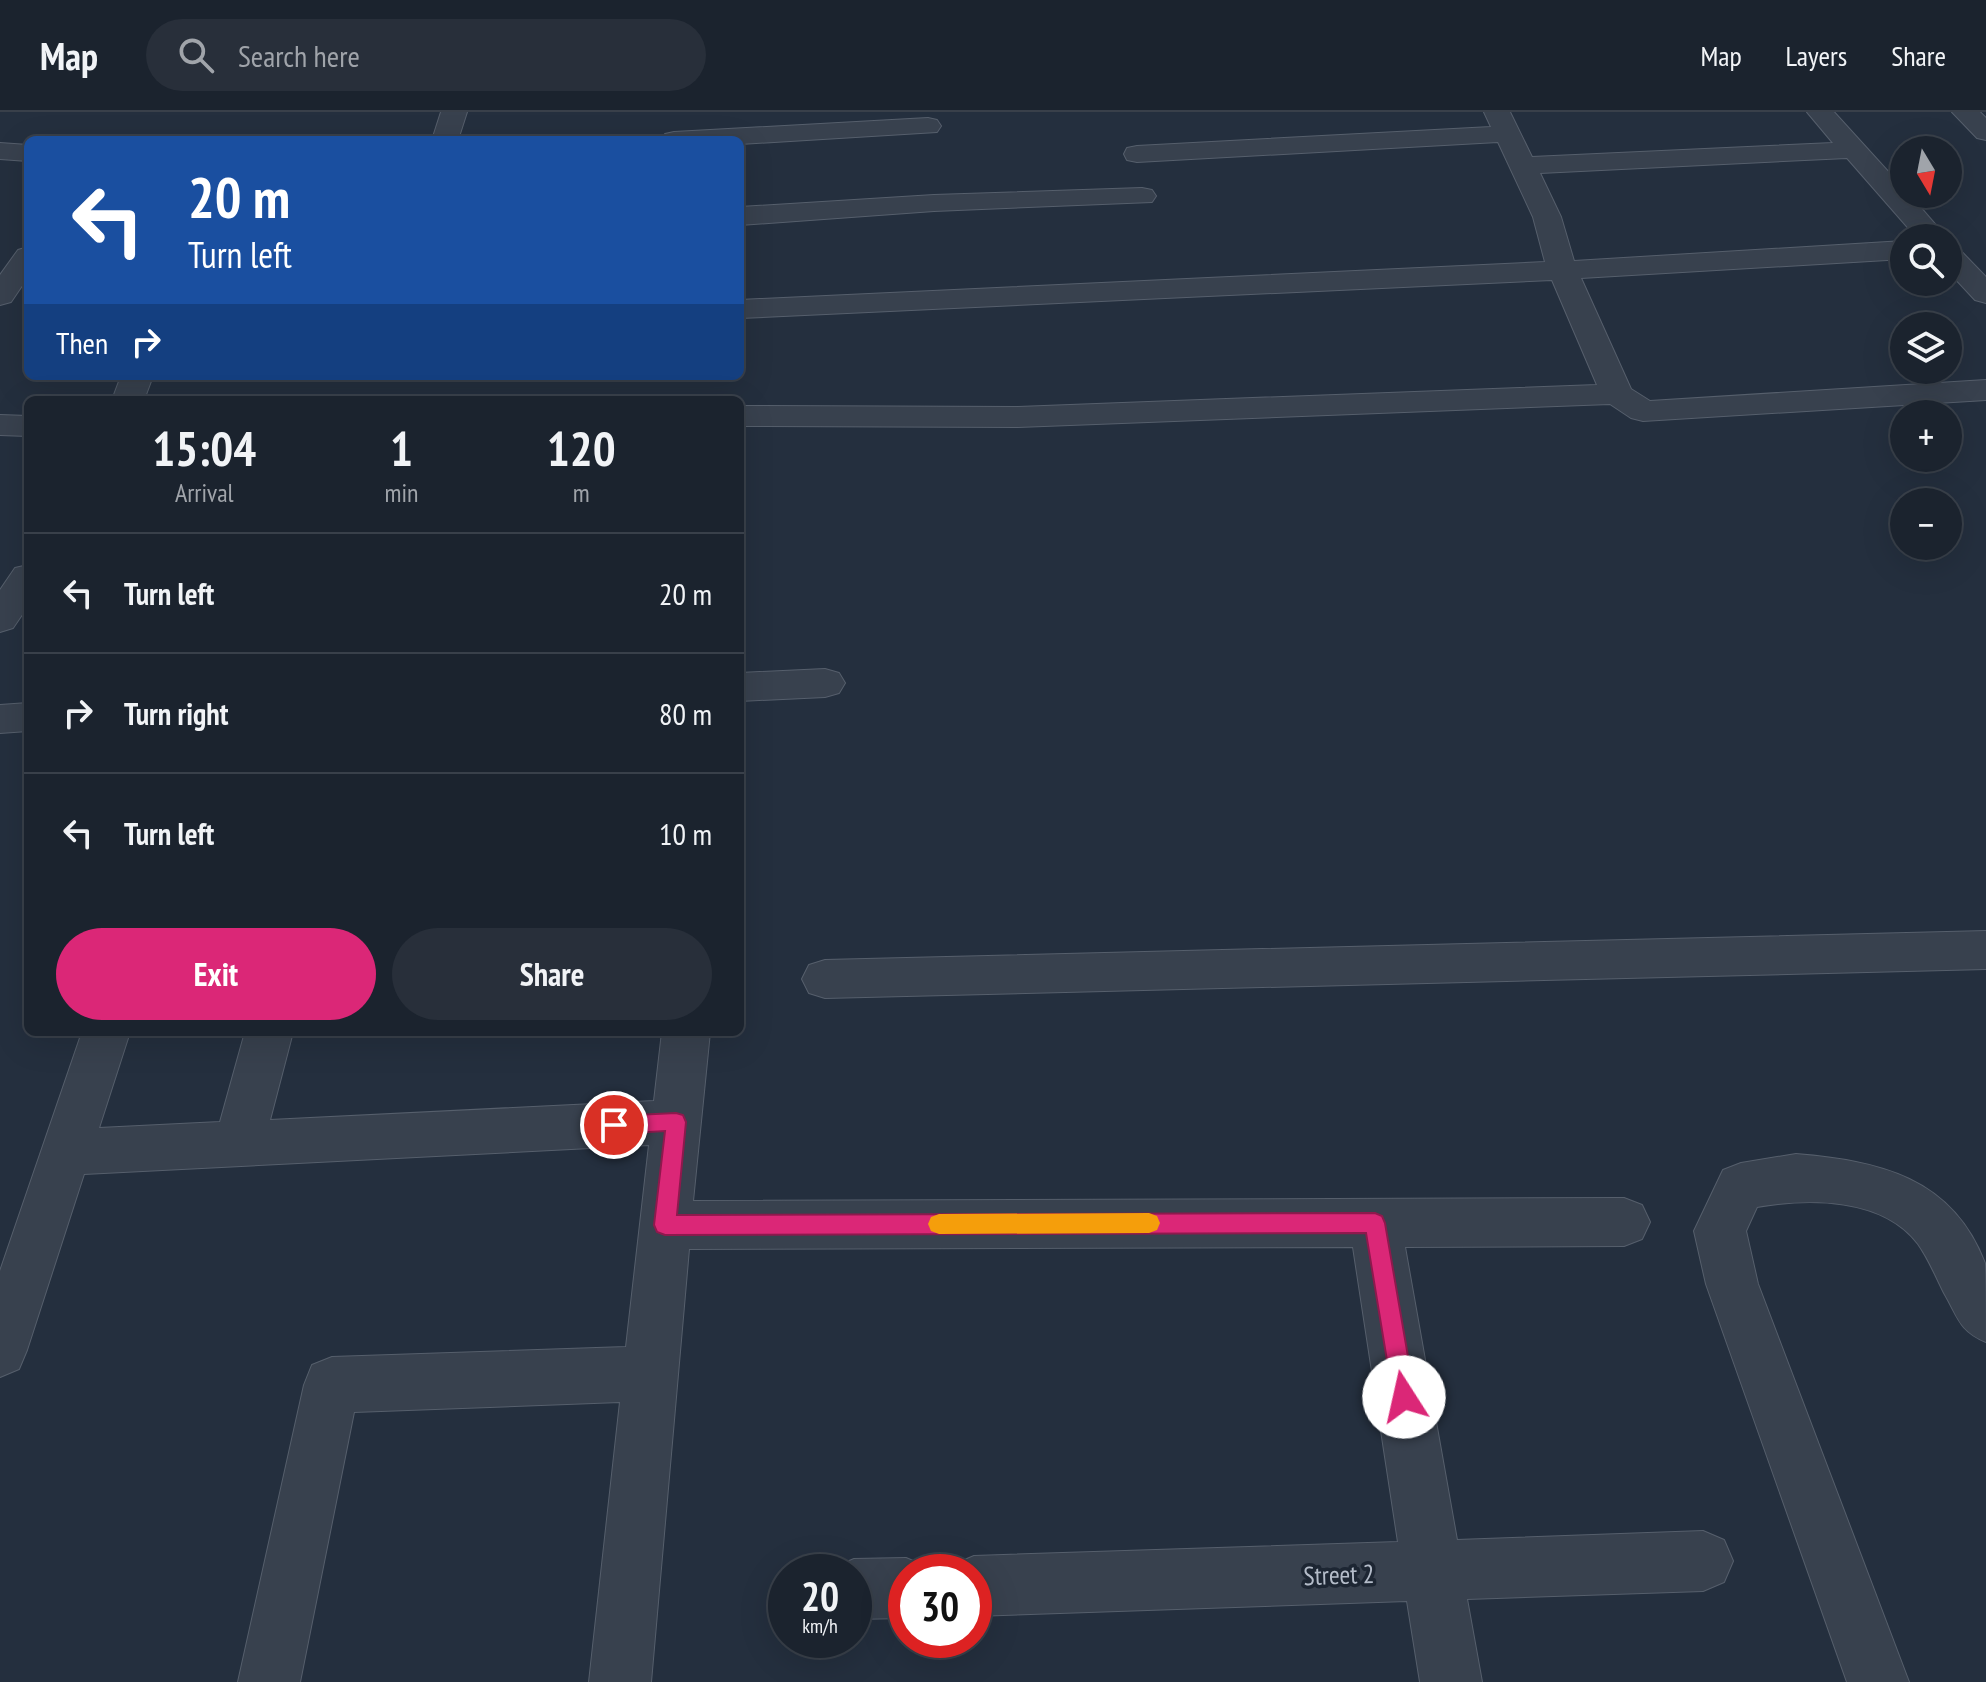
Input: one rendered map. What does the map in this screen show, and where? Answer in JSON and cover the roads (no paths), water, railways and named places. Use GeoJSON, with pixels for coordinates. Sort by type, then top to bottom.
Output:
{"type":"FeatureCollection","features":[{"type":"Feature","properties":{"kind":"street"},"geometry":{"type":"LineString","coordinates":[[446,136],[454,112]]}},
{"type":"Feature","properties":{"kind":"street"},"geometry":{"type":"LineString","coordinates":[[1820,112],[1920,224]]}},
{"type":"Feature","properties":{"kind":"street"},"geometry":{"type":"LineString","coordinates":[[1965,112],[1986,132]]}},
{"type":"Feature","properties":{"kind":"street"},"geometry":{"type":"LineString","coordinates":[[1137,154],[1502,123],[1547,217],[1562,269],[1617,394],[1643,411],[1986,390]]}},
{"type":"Feature","properties":{"kind":"street"},"geometry":{"type":"LineString","coordinates":[[744,136],[928,126]]}},
{"type":"Feature","properties":{"kind":"street"},"geometry":{"type":"LineString","coordinates":[[1522,166],[1853,150]]}},
{"type":"Feature","properties":{"kind":"street"},"geometry":{"type":"LineString","coordinates":[[0,151],[24,153]]}},
{"type":"Feature","properties":{"kind":"street"},"geometry":{"type":"LineString","coordinates":[[744,216],[934,203],[1142,196]]}},
{"type":"Feature","properties":{"kind":"street"},"geometry":{"type":"LineString","coordinates":[[744,309],[1223,288],[1890,251]]}},
{"type":"Feature","properties":{"kind":"street"},"geometry":{"type":"LineString","coordinates":[[1962,258],[1986,294]]}},
{"type":"Feature","properties":{"kind":"street"},"geometry":{"type":"LineString","coordinates":[[0,296],[24,262]]}},
{"type":"Feature","properties":{"kind":"street"},"geometry":{"type":"LineString","coordinates":[[744,416],[1018,417],[1617,394]]}},
{"type":"Feature","properties":{"kind":"street"},"geometry":{"type":"LineString","coordinates":[[0,425],[24,426]]}},
{"type":"Feature","properties":{"kind":"street"},"geometry":{"type":"LineString","coordinates":[[0,619],[24,583]]}},
{"type":"Feature","properties":{"kind":"street"},"geometry":{"type":"LineString","coordinates":[[744,687],[825,683]]}},
{"type":"Feature","properties":{"kind":"street"},"geometry":{"type":"LineString","coordinates":[[0,719],[24,717]]}},
{"type":"Feature","properties":{"kind":"street"},"geometry":{"type":"LineString","coordinates":[[825,979],[1986,950]]}},
{"type":"Feature","properties":{"kind":"street"},"geometry":{"type":"LineString","coordinates":[[0,1350],[105,1036]]}},
{"type":"Feature","properties":{"kind":"street"},"geometry":{"type":"LineString","coordinates":[[239,1143],[268,1036]]}},
{"type":"Feature","properties":{"kind":"street"},"geometry":{"type":"LineString","coordinates":[[620,1682],[686,1036]]}},
{"type":"Feature","properties":{"kind":"street"},"geometry":{"type":"LineString","coordinates":[[66,1152],[676,1122]]}},
{"type":"Feature","properties":{"kind":"street"},"geometry":{"type":"LineString","coordinates":[[1878,1682],[1732,1284],[1720,1231],[1741,1186],[1796,1177],[1845,1181],[1894,1194],[1935,1225],[1986,1316]]}},
{"type":"Feature","properties":{"kind":"street"},"geometry":{"type":"LineString","coordinates":[[665,1225],[1624,1222]]}},
{"type":"Feature","properties":{"kind":"street"},"geometry":{"type":"LineString","coordinates":[[1375,1223],[1451,1682]]}},
{"type":"Feature","properties":{"kind":"street"},"geometry":{"type":"LineString","coordinates":[[269,1682],[332,1385],[650,1374]]}},
{"type":"Feature","properties":{"kind":"street","name":"Street 2"},"geometry":{"type":"LineString","coordinates":[[992,1585],[1703,1561]]}}]}
